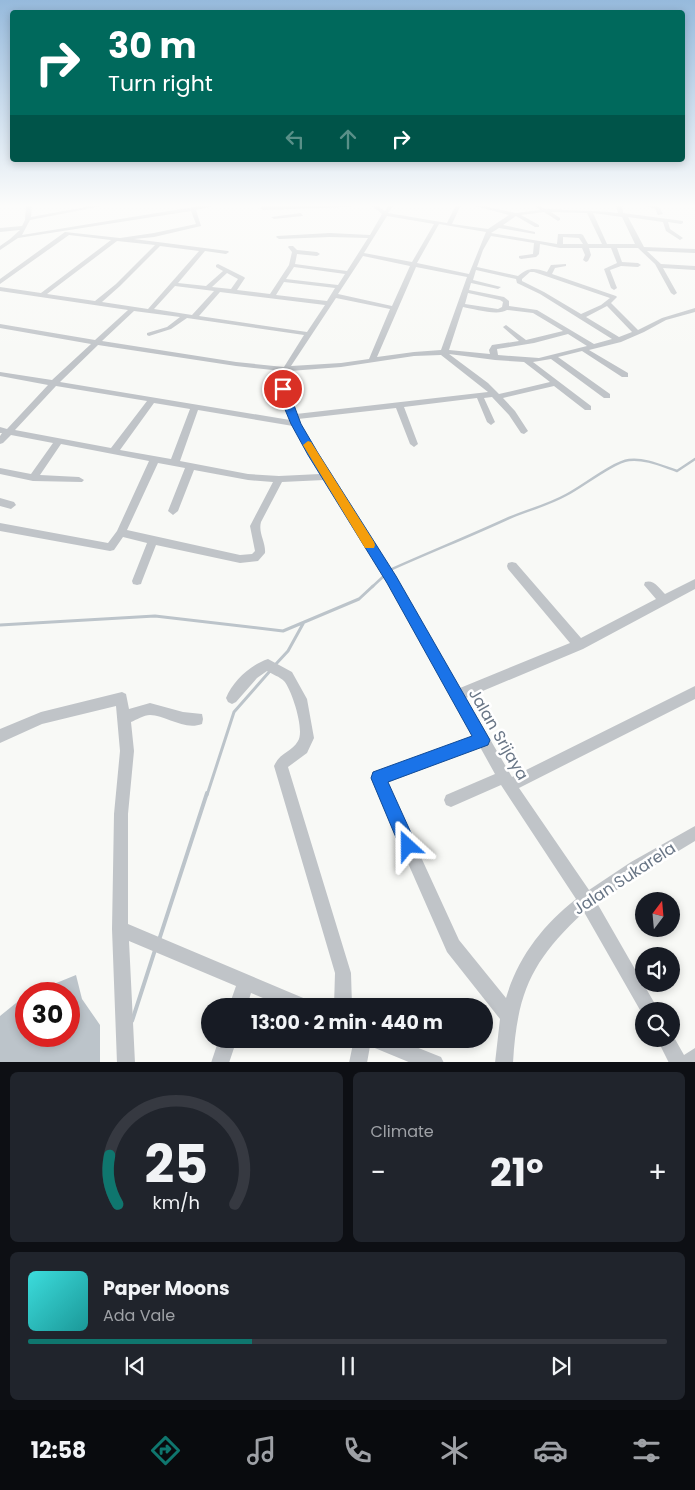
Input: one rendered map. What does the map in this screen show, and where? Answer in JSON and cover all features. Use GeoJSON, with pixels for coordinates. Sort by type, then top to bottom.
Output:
{"type":"FeatureCollection","features":[{"type":"Feature","properties":{"kind":"street"},"geometry":{"type":"LineString","coordinates":[[0,282],[38,255]]}},
{"type":"Feature","properties":{"kind":"street"},"geometry":{"type":"LineString","coordinates":[[42,296],[96,255]]}},
{"type":"Feature","properties":{"kind":"street"},"geometry":{"type":"LineString","coordinates":[[94,304],[118,285],[148,255]]}},
{"type":"Feature","properties":{"kind":"street"},"geometry":{"type":"LineString","coordinates":[[149,311],[198,255]]}},
{"type":"Feature","properties":{"kind":"street"},"geometry":{"type":"LineString","coordinates":[[272,296],[292,265],[293,255]]}},
{"type":"Feature","properties":{"kind":"street"},"geometry":{"type":"LineString","coordinates":[[5,430],[248,477],[279,479],[328,477],[295,421],[284,395],[286,369],[361,255]]}},
{"type":"Feature","properties":{"kind":"street"},"geometry":{"type":"LineString","coordinates":[[364,255],[415,264],[498,287]]}},
{"type":"Feature","properties":{"kind":"street"},"geometry":{"type":"LineString","coordinates":[[372,360],[408,275],[420,255]]}},
{"type":"Feature","properties":{"kind":"street"},"geometry":{"type":"LineString","coordinates":[[444,353],[478,255]]}},
{"type":"Feature","properties":{"kind":"street"},"geometry":{"type":"LineString","coordinates":[[521,257],[535,255]]}},
{"type":"Feature","properties":{"kind":"street"},"geometry":{"type":"LineString","coordinates":[[586,260],[588,255]]}},
{"type":"Feature","properties":{"kind":"street"},"geometry":{"type":"LineString","coordinates":[[616,255],[620,264]]}},
{"type":"Feature","properties":{"kind":"street"},"geometry":{"type":"LineString","coordinates":[[648,255],[658,266],[674,292]]}},
{"type":"Feature","properties":{"kind":"street"},"geometry":{"type":"LineString","coordinates":[[614,288],[607,269],[620,264],[638,265]]}},
{"type":"Feature","properties":{"kind":"street"},"geometry":{"type":"LineString","coordinates":[[292,265],[348,273]]}},
{"type":"Feature","properties":{"kind":"street"},"geometry":{"type":"LineString","coordinates":[[549,275],[553,266],[564,265]]}},
{"type":"Feature","properties":{"kind":"street"},"geometry":{"type":"LineString","coordinates":[[218,266],[242,278],[233,291]]}},
{"type":"Feature","properties":{"kind":"street"},"geometry":{"type":"LineString","coordinates":[[658,266],[695,268]]}},
{"type":"Feature","properties":{"kind":"street"},"geometry":{"type":"LineString","coordinates":[[474,268],[519,278],[531,270],[614,296],[608,304],[582,317]]}},
{"type":"Feature","properties":{"kind":"street"},"geometry":{"type":"LineString","coordinates":[[208,287],[226,271]]}},
{"type":"Feature","properties":{"kind":"street"},"geometry":{"type":"LineString","coordinates":[[519,278],[519,282],[542,293],[618,340]]}},
{"type":"Feature","properties":{"kind":"street"},"geometry":{"type":"LineString","coordinates":[[283,280],[339,287]]}},
{"type":"Feature","properties":{"kind":"street"},"geometry":{"type":"LineString","coordinates":[[174,284],[328,303]]}},
{"type":"Feature","properties":{"kind":"street"},"geometry":{"type":"LineString","coordinates":[[0,289],[309,334]]}},
{"type":"Feature","properties":{"kind":"street"},"geometry":{"type":"LineString","coordinates":[[194,317],[219,289]]}},
{"type":"Feature","properties":{"kind":"street"},"geometry":{"type":"LineString","coordinates":[[465,291],[502,298],[506,301],[505,308]]}},
{"type":"Feature","properties":{"kind":"street"},"geometry":{"type":"LineString","coordinates":[[333,295],[394,308]]}},
{"type":"Feature","properties":{"kind":"street"},"geometry":{"type":"LineString","coordinates":[[608,304],[617,310],[637,333]]}},
{"type":"Feature","properties":{"kind":"street"},"geometry":{"type":"LineString","coordinates":[[461,305],[498,311],[502,311],[505,308],[535,311],[593,346]]}},
{"type":"Feature","properties":{"kind":"street"},"geometry":{"type":"LineString","coordinates":[[0,441],[5,430],[132,309]]}},
{"type":"Feature","properties":{"kind":"street"},"geometry":{"type":"LineString","coordinates":[[1,326],[95,343],[236,364],[286,369],[444,353],[527,360],[553,357],[618,340],[637,333],[664,319],[695,310]]}},
{"type":"Feature","properties":{"kind":"street"},"geometry":{"type":"LineString","coordinates":[[150,334],[169,328],[186,316]]}},
{"type":"Feature","properties":{"kind":"street"},"geometry":{"type":"LineString","coordinates":[[506,327],[524,342]]}},
{"type":"Feature","properties":{"kind":"street"},"geometry":{"type":"LineString","coordinates":[[495,358],[495,347],[534,341],[568,331]]}},
{"type":"Feature","properties":{"kind":"street"},"geometry":{"type":"LineString","coordinates":[[584,349],[625,375]]}},
{"type":"Feature","properties":{"kind":"street"},"geometry":{"type":"LineString","coordinates":[[444,353],[496,395],[512,413],[524,431]]}},
{"type":"Feature","properties":{"kind":"street"},"geometry":{"type":"LineString","coordinates":[[553,357],[607,396]]}},
{"type":"Feature","properties":{"kind":"street"},"geometry":{"type":"LineString","coordinates":[[527,360],[588,408]]}},
{"type":"Feature","properties":{"kind":"street"},"geometry":{"type":"LineString","coordinates":[[0,374],[196,407],[295,421],[399,404],[496,395],[556,383]]}},
{"type":"Feature","properties":{"kind":"street"},"geometry":{"type":"LineString","coordinates":[[479,396],[491,422]]}},
{"type":"Feature","properties":{"kind":"street"},"geometry":{"type":"LineString","coordinates":[[114,451],[153,399]]}},
{"type":"Feature","properties":{"kind":"street"},"geometry":{"type":"LineString","coordinates":[[399,404],[414,444]]}},
{"type":"Feature","properties":{"kind":"street"},"geometry":{"type":"LineString","coordinates":[[175,462],[196,407]]}},
{"type":"Feature","properties":{"kind":"street"},"geometry":{"type":"LineString","coordinates":[[33,478],[59,441]]}},
{"type":"Feature","properties":{"kind":"street"},"geometry":{"type":"LineString","coordinates":[[0,527],[108,548],[112,546],[121,533],[155,459]]}},
{"type":"Feature","properties":{"kind":"street"},"geometry":{"type":"LineString","coordinates":[[173,511],[191,465]]}},
{"type":"Feature","properties":{"kind":"street"},"geometry":{"type":"LineString","coordinates":[[0,471],[33,478],[79,480]]}},
{"type":"Feature","properties":{"kind":"street","name":"Jalan Srijaya"},"geometry":{"type":"LineString","coordinates":[[328,477],[392,580],[506,781],[586,900],[645,1002]]}},
{"type":"Feature","properties":{"kind":"street"},"geometry":{"type":"LineString","coordinates":[[121,533],[240,559],[258,557],[261,549],[256,523],[276,488],[279,479]]}},
{"type":"Feature","properties":{"kind":"street"},"geometry":{"type":"LineString","coordinates":[[0,502],[11,505]]}},
{"type":"Feature","properties":{"kind":"street"},"geometry":{"type":"LineString","coordinates":[[137,581],[153,539]]}},
{"type":"Feature","properties":{"kind":"street"},"geometry":{"type":"LineString","coordinates":[[512,566],[579,645]]}},
{"type":"Feature","properties":{"kind":"street"},"geometry":{"type":"LineString","coordinates":[[457,696],[579,645],[695,584]]}},
{"type":"Feature","properties":{"kind":"street"},"geometry":{"type":"LineString","coordinates":[[649,585],[664,600]]}},
{"type":"Feature","properties":{"kind":"street"},"geometry":{"type":"LineString","coordinates":[[232,698],[252,674],[262,667],[273,667],[288,676],[301,699],[307,738],[302,748],[283,762],[282,766],[338,955],[342,973],[343,998]]}},
{"type":"Feature","properties":{"kind":"street"},"geometry":{"type":"LineString","coordinates":[[451,800],[506,781],[695,692]]}},
{"type":"Feature","properties":{"kind":"street"},"geometry":{"type":"LineString","coordinates":[[0,736],[41,718],[121,697],[127,751],[120,814],[120,929],[126,1062]]}},
{"type":"Feature","properties":{"kind":"street"},"geometry":{"type":"LineString","coordinates":[[123,718],[150,710],[183,718],[197,719]]}},
{"type":"Feature","properties":{"kind":"street"},"geometry":{"type":"LineString","coordinates":[[482,740],[378,779],[453,946],[509,1016]]}},
{"type":"Feature","properties":{"kind":"street","name":"Jalan Sukarela"},"geometry":{"type":"LineString","coordinates":[[504,1062],[509,1016],[520,979],[534,954],[564,918],[586,900],[695,833]]}},
{"type":"Feature","properties":{"kind":"street"},"geometry":{"type":"LineString","coordinates":[[120,929],[282,998]]}},
{"type":"Feature","properties":{"kind":"street"},"geometry":{"type":"LineString","coordinates":[[240,998],[245,983]]}},
{"type":"Feature","properties":{"kind":"street"},"geometry":{"type":"LineString","coordinates":[[671,1047],[679,1062]]}},
{"type":"Feature","properties":{"kind":"street"},"geometry":{"type":"LineString","coordinates":[[220,1062],[225,1048]]}},
{"type":"Feature","properties":{"kind":"street"},"geometry":{"type":"LineString","coordinates":[[358,1062],[361,1048]]}},
{"type":"Feature","properties":{"kind":"street"},"geometry":{"type":"LineString","coordinates":[[397,1048],[434,1062]]}},
{"type":"Feature","properties":{"kind":"street"},"geometry":{"type":"LineString","coordinates":[[689,1062],[695,1057]]}},
{"type":"Feature","properties":{"kind":"shaded area"},"geometry":{"type":"Polygon","coordinates":[[[76,975],[78,982],[59,982],[76,975]]]}},
{"type":"Feature","properties":{"kind":"shaded area"},"geometry":{"type":"Polygon","coordinates":[[[80,991],[82,999],[100,1025],[100,1062],[0,1062],[0,1016],[15,1004],[15,1047],[80,1047],[80,991]]]}},
{"type":"Feature","properties":{"kind":"waterway"},"geometry":{"type":"LineString","coordinates":[[390,570],[509,518],[559,499],[622,462],[641,460],[677,471],[695,459]]}},
{"type":"Feature","properties":{"kind":"waterway"},"geometry":{"type":"LineString","coordinates":[[372,587],[386,574]]}},
{"type":"Feature","properties":{"kind":"waterway"},"geometry":{"type":"LineString","coordinates":[[304,622],[359,599],[373,586]]}},
{"type":"Feature","properties":{"kind":"waterway"},"geometry":{"type":"LineString","coordinates":[[0,625],[155,616],[283,631],[304,622]]}},
{"type":"Feature","properties":{"kind":"waterway"},"geometry":{"type":"LineString","coordinates":[[275,665],[288,651],[304,622]]}},
{"type":"Feature","properties":{"kind":"waterway"},"geometry":{"type":"LineString","coordinates":[[207,795],[234,712],[270,671]]}},
{"type":"Feature","properties":{"kind":"waterway"},"geometry":{"type":"LineString","coordinates":[[159,940],[207,793]]}},
{"type":"Feature","properties":{"kind":"waterway"},"geometry":{"type":"LineString","coordinates":[[132,1021],[155,950]]}},
{"type":"Feature","properties":{"kind":"slow traffic"},"geometry":{"type":"LineString","coordinates":[[308,445],[369,545]]}},
{"type":"Feature","properties":{"kind":"route"},"geometry":{"type":"LineString","coordinates":[[283,389],[296,424],[392,580],[482,740],[457,751],[378,778],[408,846]]}}]}
